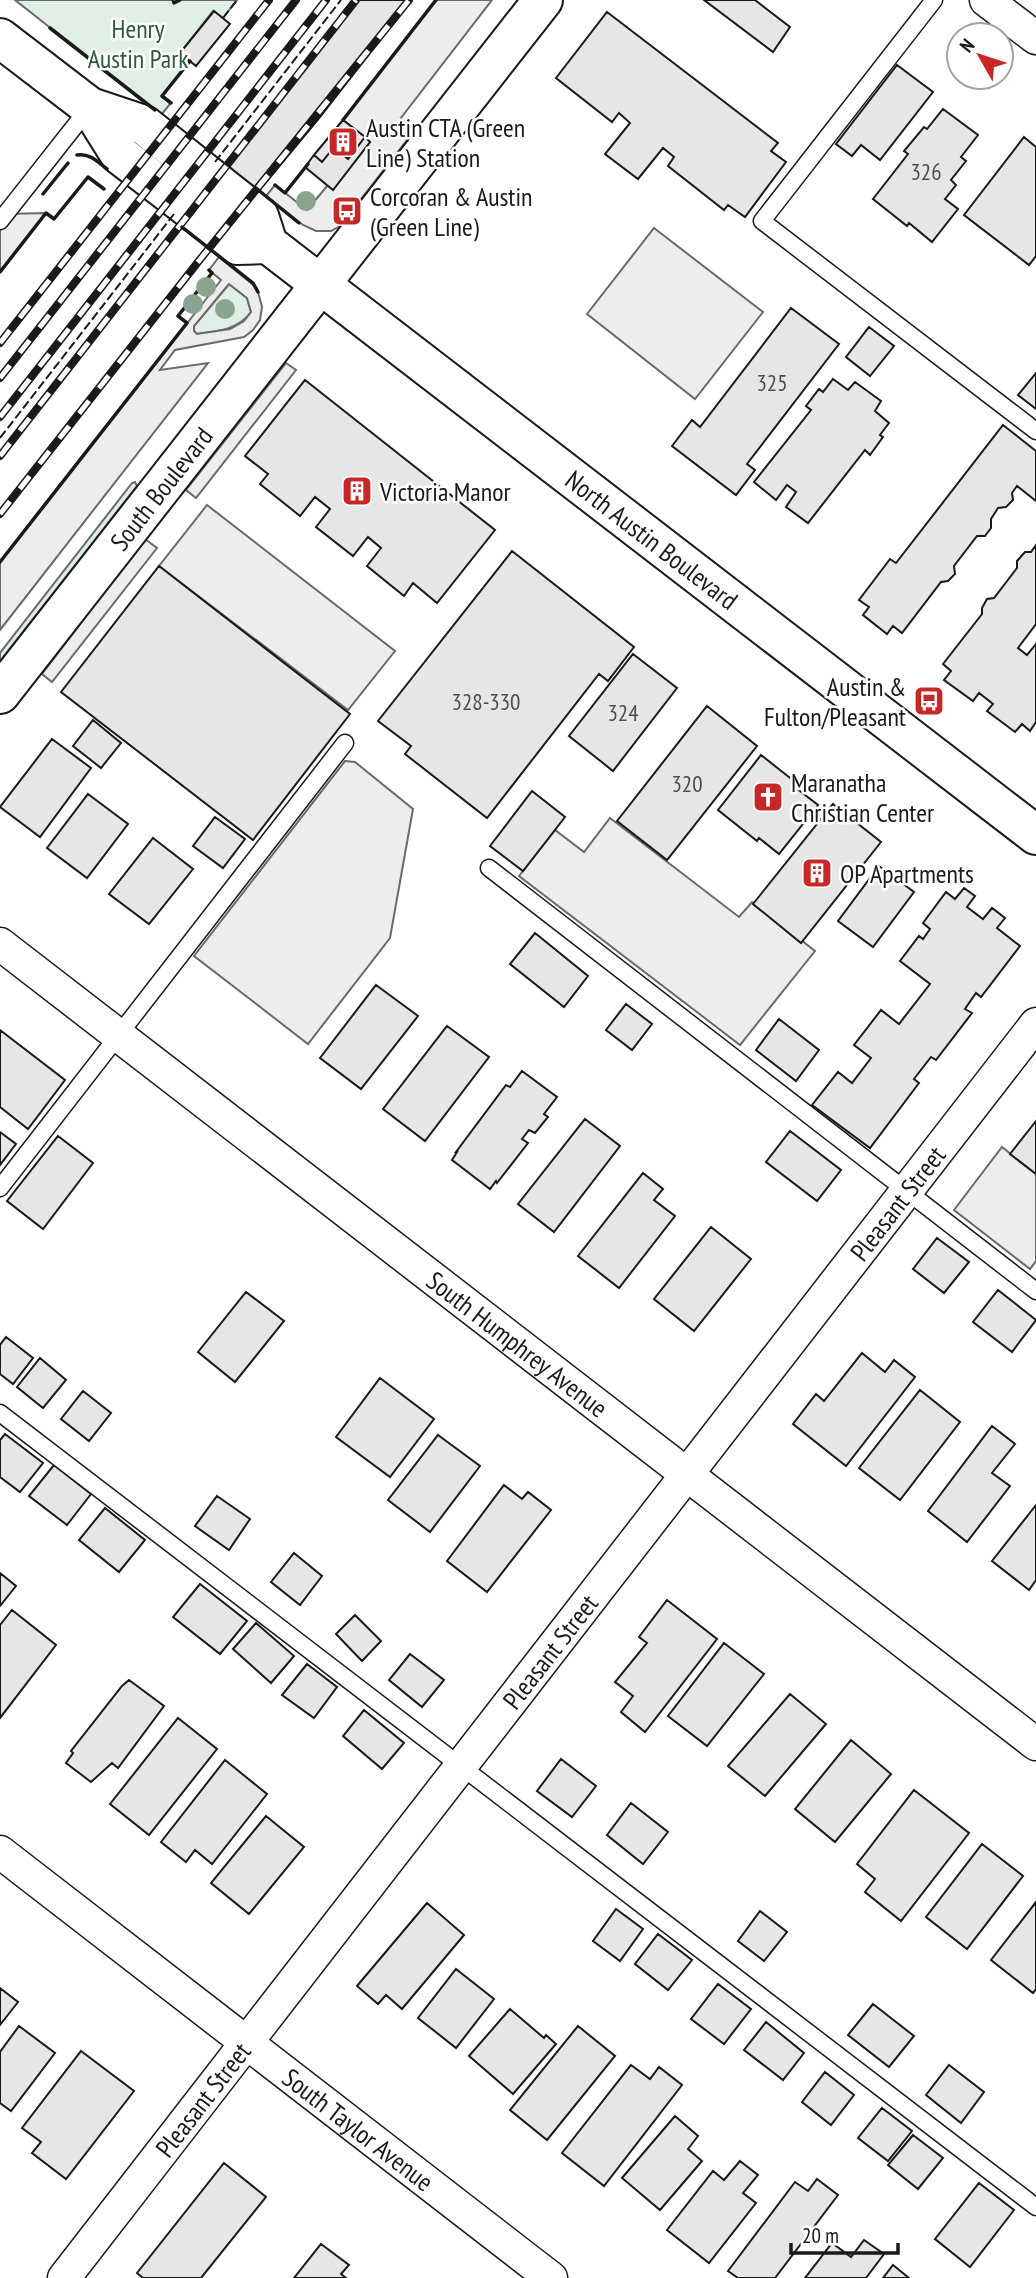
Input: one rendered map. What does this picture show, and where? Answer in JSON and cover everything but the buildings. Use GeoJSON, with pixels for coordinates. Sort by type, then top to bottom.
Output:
{"type":"FeatureCollection","features":[{"type":"Feature","properties":{"kind":"street","name":"South Boulevard"},"geometry":{"type":"LineString","coordinates":[[0,694],[543,0]]}},
{"type":"Feature","properties":{"kind":"street"},"geometry":{"type":"LineString","coordinates":[[986,0],[1036,38]]}},
{"type":"Feature","properties":{"kind":"street","name":"North Austin Boulevard"},"geometry":{"type":"LineString","coordinates":[[0,38],[90,107],[120,155],[215,229],[237,245],[268,244],[1034,829]]}},
{"type":"Feature","properties":{"kind":"street","name":"South Humphrey Avenue"},"geometry":{"type":"LineString","coordinates":[[0,944],[1036,1744]]}},
{"type":"Feature","properties":{"kind":"street","name":"Pleasant Street"},"geometry":{"type":"LineString","coordinates":[[64,2278],[1036,1024]]}},
{"type":"Feature","properties":{"kind":"street","name":"South Taylor Avenue"},"geometry":{"type":"LineString","coordinates":[[0,1852],[551,2278]]}},
{"type":"Feature","properties":{"kind":"lane"},"geometry":{"type":"LineString","coordinates":[[934,0],[762,221],[1036,431]]}},
{"type":"Feature","properties":{"kind":"lane"},"geometry":{"type":"LineString","coordinates":[[0,221],[90,107]]}},
{"type":"Feature","properties":{"kind":"lane"},"geometry":{"type":"LineString","coordinates":[[0,1188],[345,743]]}},
{"type":"Feature","properties":{"kind":"lane"},"geometry":{"type":"LineString","coordinates":[[489,868],[1036,1291]]}},
{"type":"Feature","properties":{"kind":"lane"},"geometry":{"type":"LineString","coordinates":[[0,1413],[1036,2207]]}},
{"type":"Feature","properties":{"kind":"green space","name":"Henry Austin Park"},"geometry":{"type":"Polygon","coordinates":[[[15,0],[237,0],[223,18],[213,11],[180,53],[190,61],[162,96],[171,103],[161,115],[15,0]]]}},
{"type":"Feature","properties":{"kind":"green space"},"geometry":{"type":"Polygon","coordinates":[[[229,284],[247,298],[251,312],[234,326],[197,334],[194,326],[229,284]]]}},
{"type":"Feature","properties":{"kind":"green space"},"geometry":{"type":"Polygon","coordinates":[[[135,482],[137,486],[0,661],[0,653],[135,482]]]}},
{"type":"Feature","properties":{"kind":"shaded area"},"geometry":{"type":"Polygon","coordinates":[[[436,0],[492,0],[401,118],[414,131],[340,226],[331,231],[316,231],[303,225],[266,196],[275,185],[307,210],[328,185],[333,189],[370,142],[343,120],[436,0]]]}},
{"type":"Feature","properties":{"kind":"shaded area"},"geometry":{"type":"Polygon","coordinates":[[[46,213],[0,272],[0,221],[6,214],[46,213]]]}},
{"type":"Feature","properties":{"kind":"shaded area"},"geometry":{"type":"Polygon","coordinates":[[[654,228],[763,312],[695,399],[587,314],[654,228]]]}},
{"type":"Feature","properties":{"kind":"shaded area"},"geometry":{"type":"Polygon","coordinates":[[[219,257],[257,288],[262,307],[260,320],[244,337],[175,350],[160,370],[208,363],[0,630],[0,562],[221,280],[209,270],[219,257]],[[229,284],[194,326],[194,331],[197,334],[230,329],[244,321],[251,312],[247,298],[229,284]]]}},
{"type":"Feature","properties":{"kind":"shaded area"},"geometry":{"type":"Polygon","coordinates":[[[286,363],[296,370],[196,498],[186,490],[286,363]]]}},
{"type":"Feature","properties":{"kind":"shaded area"},"geometry":{"type":"Polygon","coordinates":[[[207,505],[395,651],[348,710],[159,566],[207,505]]]}},
{"type":"Feature","properties":{"kind":"shaded area"},"geometry":{"type":"Polygon","coordinates":[[[145,539],[157,548],[52,682],[42,674],[145,539]]]}},
{"type":"Feature","properties":{"kind":"shaded area"},"geometry":{"type":"Polygon","coordinates":[[[345,761],[355,762],[413,809],[390,938],[308,1044],[194,956],[345,761]]]}},
{"type":"Feature","properties":{"kind":"shaded area"},"geometry":{"type":"Polygon","coordinates":[[[610,818],[739,917],[752,902],[815,951],[740,1045],[519,876],[555,830],[584,852],[610,818]]]}},
{"type":"Feature","properties":{"kind":"shaded area"},"geometry":{"type":"Polygon","coordinates":[[[1002,1147],[1036,1174],[1036,1261],[1030,1269],[954,1210],[1002,1147]]]}},
{"type":"Feature","properties":{"kind":"railway"},"geometry":{"type":"LineString","coordinates":[[0,343],[269,0]]}},
{"type":"Feature","properties":{"kind":"railway"},"geometry":{"type":"LineString","coordinates":[[0,378],[296,0]]}},
{"type":"Feature","properties":{"kind":"railway"},"geometry":{"type":"LineString","coordinates":[[0,417],[326,0]]}},
{"type":"Feature","properties":{"kind":"railway"},"geometry":{"type":"LineString","coordinates":[[0,456],[356,0]]}},
{"type":"Feature","properties":{"kind":"railway"},"geometry":{"type":"LineString","coordinates":[[0,514],[409,0]]}},
{"type":"Feature","properties":{"kind":"fence"},"geometry":{"type":"LineString","coordinates":[[223,18],[237,0]]}},
{"type":"Feature","properties":{"kind":"fence"},"geometry":{"type":"LineString","coordinates":[[215,162],[341,0]]}},
{"type":"Feature","properties":{"kind":"fence"},"geometry":{"type":"LineString","coordinates":[[0,438],[174,214]]}},
{"type":"Feature","properties":{"kind":"wall"},"geometry":{"type":"LineString","coordinates":[[174,3],[180,0]]}},
{"type":"Feature","properties":{"kind":"wall"},"geometry":{"type":"LineString","coordinates":[[343,120],[436,0]]}},
{"type":"Feature","properties":{"kind":"wall"},"geometry":{"type":"LineString","coordinates":[[50,28],[155,110]]}},
{"type":"Feature","properties":{"kind":"wall"},"geometry":{"type":"LineString","coordinates":[[171,103],[162,96],[190,61]]}},
{"type":"Feature","properties":{"kind":"wall"},"geometry":{"type":"LineString","coordinates":[[77,155],[90,157],[107,169]]}},
{"type":"Feature","properties":{"kind":"wall"},"geometry":{"type":"LineString","coordinates":[[43,194],[68,163]]}},
{"type":"Feature","properties":{"kind":"wall"},"geometry":{"type":"LineString","coordinates":[[275,185],[285,193],[308,164]]}},
{"type":"Feature","properties":{"kind":"wall"},"geometry":{"type":"LineString","coordinates":[[0,272],[46,213],[54,219],[88,177],[104,189]]}},
{"type":"Feature","properties":{"kind":"wall"},"geometry":{"type":"LineString","coordinates":[[257,189],[299,223]]}},
{"type":"Feature","properties":{"kind":"wall"},"geometry":{"type":"LineString","coordinates":[[182,227],[253,283],[258,292]]}},
{"type":"Feature","properties":{"kind":"wall"},"geometry":{"type":"LineString","coordinates":[[0,562],[187,323],[178,316],[212,273],[209,270]]}},
{"type":"Feature","properties":{"kind":"place","name":"Austin CTA (Green Line) Station"},"geometry":{"type":"Point","coordinates":[343,142]}},
{"type":"Feature","properties":{"kind":"place","name":"Corcoran & Austin (Green Line)"},"geometry":{"type":"Point","coordinates":[347,211]}},
{"type":"Feature","properties":{"kind":"place","name":"Victoria Manor"},"geometry":{"type":"Point","coordinates":[357,491]}},
{"type":"Feature","properties":{"kind":"place","name":"Austin & Fulton/Pleasant"},"geometry":{"type":"Point","coordinates":[929,701]}},
{"type":"Feature","properties":{"kind":"place","name":"Maranatha Christian Center"},"geometry":{"type":"Point","coordinates":[768,797]}},
{"type":"Feature","properties":{"kind":"place","name":"OP Apartments"},"geometry":{"type":"Point","coordinates":[817,873]}}]}
